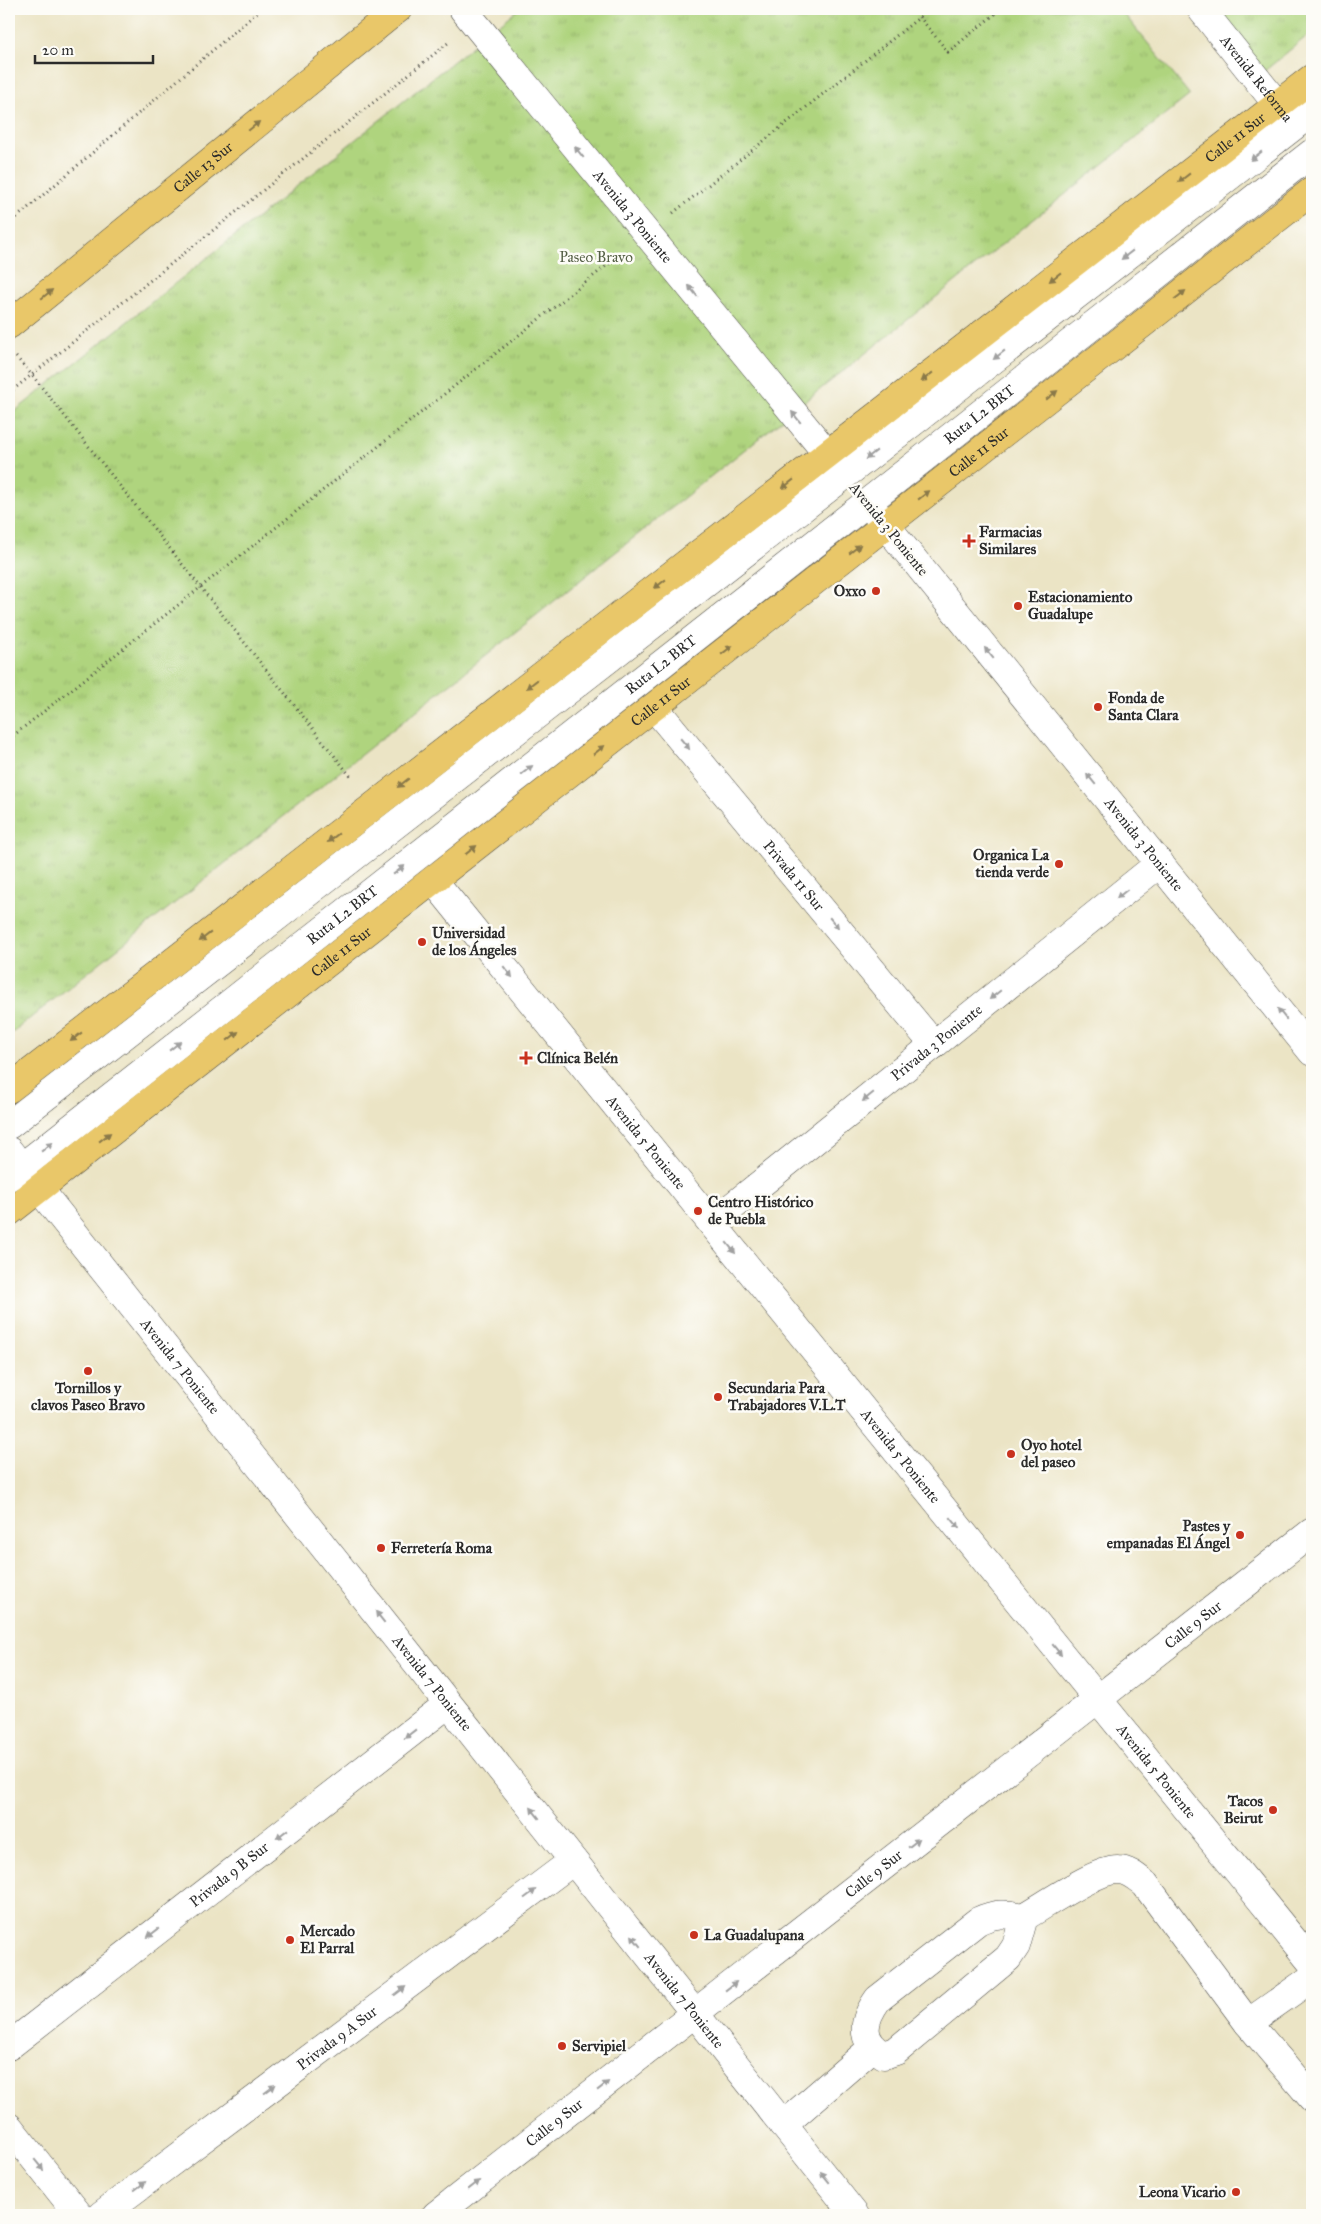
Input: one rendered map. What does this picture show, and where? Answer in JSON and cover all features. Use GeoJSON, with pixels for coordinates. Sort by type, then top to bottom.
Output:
{"type":"FeatureCollection","features":[{"type":"Feature","properties":{"kind":"main road","name":"Calle 13 Sur"},"geometry":{"type":"LineString","coordinates":[[9,338],[398,9]]}},
{"type":"Feature","properties":{"kind":"main road","name":"Calle 11 Sur"},"geometry":{"type":"LineString","coordinates":[[9,1089],[826,454],[1295,114],[1312,78]]}},
{"type":"Feature","properties":{"kind":"main road","name":"Calle 11 Sur"},"geometry":{"type":"LineString","coordinates":[[9,1212],[1312,191]]}},
{"type":"Feature","properties":{"kind":"street","name":"Avenida Reforma"},"geometry":{"type":"LineString","coordinates":[[1200,9],[1295,114],[1312,148]]}},
{"type":"Feature","properties":{"kind":"street","name":"Avenida 3 Poniente"},"geometry":{"type":"LineString","coordinates":[[468,16],[867,502],[1312,1052]]}},
{"type":"Feature","properties":{"kind":"street"},"geometry":{"type":"LineString","coordinates":[[9,1125],[844,475],[1295,114]]}},
{"type":"Feature","properties":{"kind":"street","name":"Ruta L2 BRT"},"geometry":{"type":"LineString","coordinates":[[13,1165],[867,502],[1312,153]]}},
{"type":"Feature","properties":{"kind":"street","name":"Privada 11 Sur"},"geometry":{"type":"LineString","coordinates":[[654,707],[934,1045]]}},
{"type":"Feature","properties":{"kind":"street","name":"Privada 3 Poniente"},"geometry":{"type":"LineString","coordinates":[[712,1224],[1160,863]]}},
{"type":"Feature","properties":{"kind":"street","name":"Avenida 5 Poniente"},"geometry":{"type":"LineString","coordinates":[[433,880],[1312,1963]]}},
{"type":"Feature","properties":{"kind":"street","name":"Avenida 7 Poniente"},"geometry":{"type":"LineString","coordinates":[[13,1165],[39,1188],[694,2015],[855,2215]]}},
{"type":"Feature","properties":{"kind":"street","name":"Calle 9 Sur"},"geometry":{"type":"LineString","coordinates":[[436,2215],[1312,1532]]}},
{"type":"Feature","properties":{"kind":"street","name":"Privada 9 B Sur"},"geometry":{"type":"LineString","coordinates":[[9,2046],[448,1704]]}},
{"type":"Feature","properties":{"kind":"street","name":"Privada 9 A Sur"},"geometry":{"type":"LineString","coordinates":[[101,2215],[573,1861]]}},
{"type":"Feature","properties":{"kind":"street"},"geometry":{"type":"LineString","coordinates":[[1024,1918],[1008,1914],[994,1914],[978,1921],[878,1999],[868,2013],[865,2030],[872,2048],[884,2055],[896,2052],[1008,1958],[1016,1946],[1024,1918],[1100,1873],[1118,1870],[1133,1874],[1145,1884],[1248,2023],[1312,2098]]}},
{"type":"Feature","properties":{"kind":"street"},"geometry":{"type":"LineString","coordinates":[[1248,2023],[1312,1978]]}},
{"type":"Feature","properties":{"kind":"street"},"geometry":{"type":"LineString","coordinates":[[783,2125],[872,2048]]}},
{"type":"Feature","properties":{"kind":"street"},"geometry":{"type":"LineString","coordinates":[[9,2127],[79,2215]]}},
{"type":"Feature","properties":{"kind":"path"},"geometry":{"type":"LineString","coordinates":[[9,224],[261,9]]}},
{"type":"Feature","properties":{"kind":"path"},"geometry":{"type":"LineString","coordinates":[[913,9],[948,52],[1001,9]]}},
{"type":"Feature","properties":{"kind":"path"},"geometry":{"type":"LineString","coordinates":[[9,393],[468,16]]}},
{"type":"Feature","properties":{"kind":"path"},"geometry":{"type":"LineString","coordinates":[[9,740],[920,17]]}},
{"type":"Feature","properties":{"kind":"path"},"geometry":{"type":"LineString","coordinates":[[9,338],[32,375],[354,780]]}},
{"type":"Feature","properties":{"kind":"green space","name":"Paseo Bravo"},"geometry":{"type":"Polygon","coordinates":[[[519,9],[1120,9],[1190,95],[9,1035],[9,416],[519,9]]]}},
{"type":"Feature","properties":{"kind":"green space"},"geometry":{"type":"Polygon","coordinates":[[[1211,9],[1312,9],[1312,32],[1262,73],[1211,9]]]}},
{"type":"Feature","properties":{"kind":"place","name":"Farmacias Similares"},"geometry":{"type":"Point","coordinates":[969,541]}},
{"type":"Feature","properties":{"kind":"place","name":"Oxxo"},"geometry":{"type":"Point","coordinates":[876,591]}},
{"type":"Feature","properties":{"kind":"place","name":"Estacionamiento Guadalupe"},"geometry":{"type":"Point","coordinates":[1018,606]}},
{"type":"Feature","properties":{"kind":"place","name":"Fonda de Santa Clara"},"geometry":{"type":"Point","coordinates":[1098,707]}},
{"type":"Feature","properties":{"kind":"place","name":"Organica La tienda verde"},"geometry":{"type":"Point","coordinates":[1059,864]}},
{"type":"Feature","properties":{"kind":"place","name":"Universidad de los Ángeles"},"geometry":{"type":"Point","coordinates":[422,942]}},
{"type":"Feature","properties":{"kind":"place","name":"Clínica Belén"},"geometry":{"type":"Point","coordinates":[526,1058]}},
{"type":"Feature","properties":{"kind":"place","name":"Centro Histórico de Puebla"},"geometry":{"type":"Point","coordinates":[698,1211]}},
{"type":"Feature","properties":{"kind":"place","name":"Tornillos y clavos Paseo Bravo"},"geometry":{"type":"Point","coordinates":[88,1371]}},
{"type":"Feature","properties":{"kind":"place","name":"Secundaria Para Trabajadores V.L.T"},"geometry":{"type":"Point","coordinates":[718,1397]}},
{"type":"Feature","properties":{"kind":"place","name":"Oyo hotel del paseo"},"geometry":{"type":"Point","coordinates":[1011,1454]}},
{"type":"Feature","properties":{"kind":"place","name":"Pastes y empanadas El Ángel"},"geometry":{"type":"Point","coordinates":[1240,1535]}},
{"type":"Feature","properties":{"kind":"place","name":"Ferretería Roma"},"geometry":{"type":"Point","coordinates":[381,1548]}},
{"type":"Feature","properties":{"kind":"place","name":"Tacos Beirut"},"geometry":{"type":"Point","coordinates":[1273,1810]}},
{"type":"Feature","properties":{"kind":"place","name":"La Guadalupana"},"geometry":{"type":"Point","coordinates":[694,1935]}},
{"type":"Feature","properties":{"kind":"place","name":"Mercado El Parral"},"geometry":{"type":"Point","coordinates":[290,1940]}},
{"type":"Feature","properties":{"kind":"place","name":"Servipiel"},"geometry":{"type":"Point","coordinates":[562,2046]}},
{"type":"Feature","properties":{"kind":"place","name":"Leona Vicario"},"geometry":{"type":"Point","coordinates":[1236,2192]}}]}
